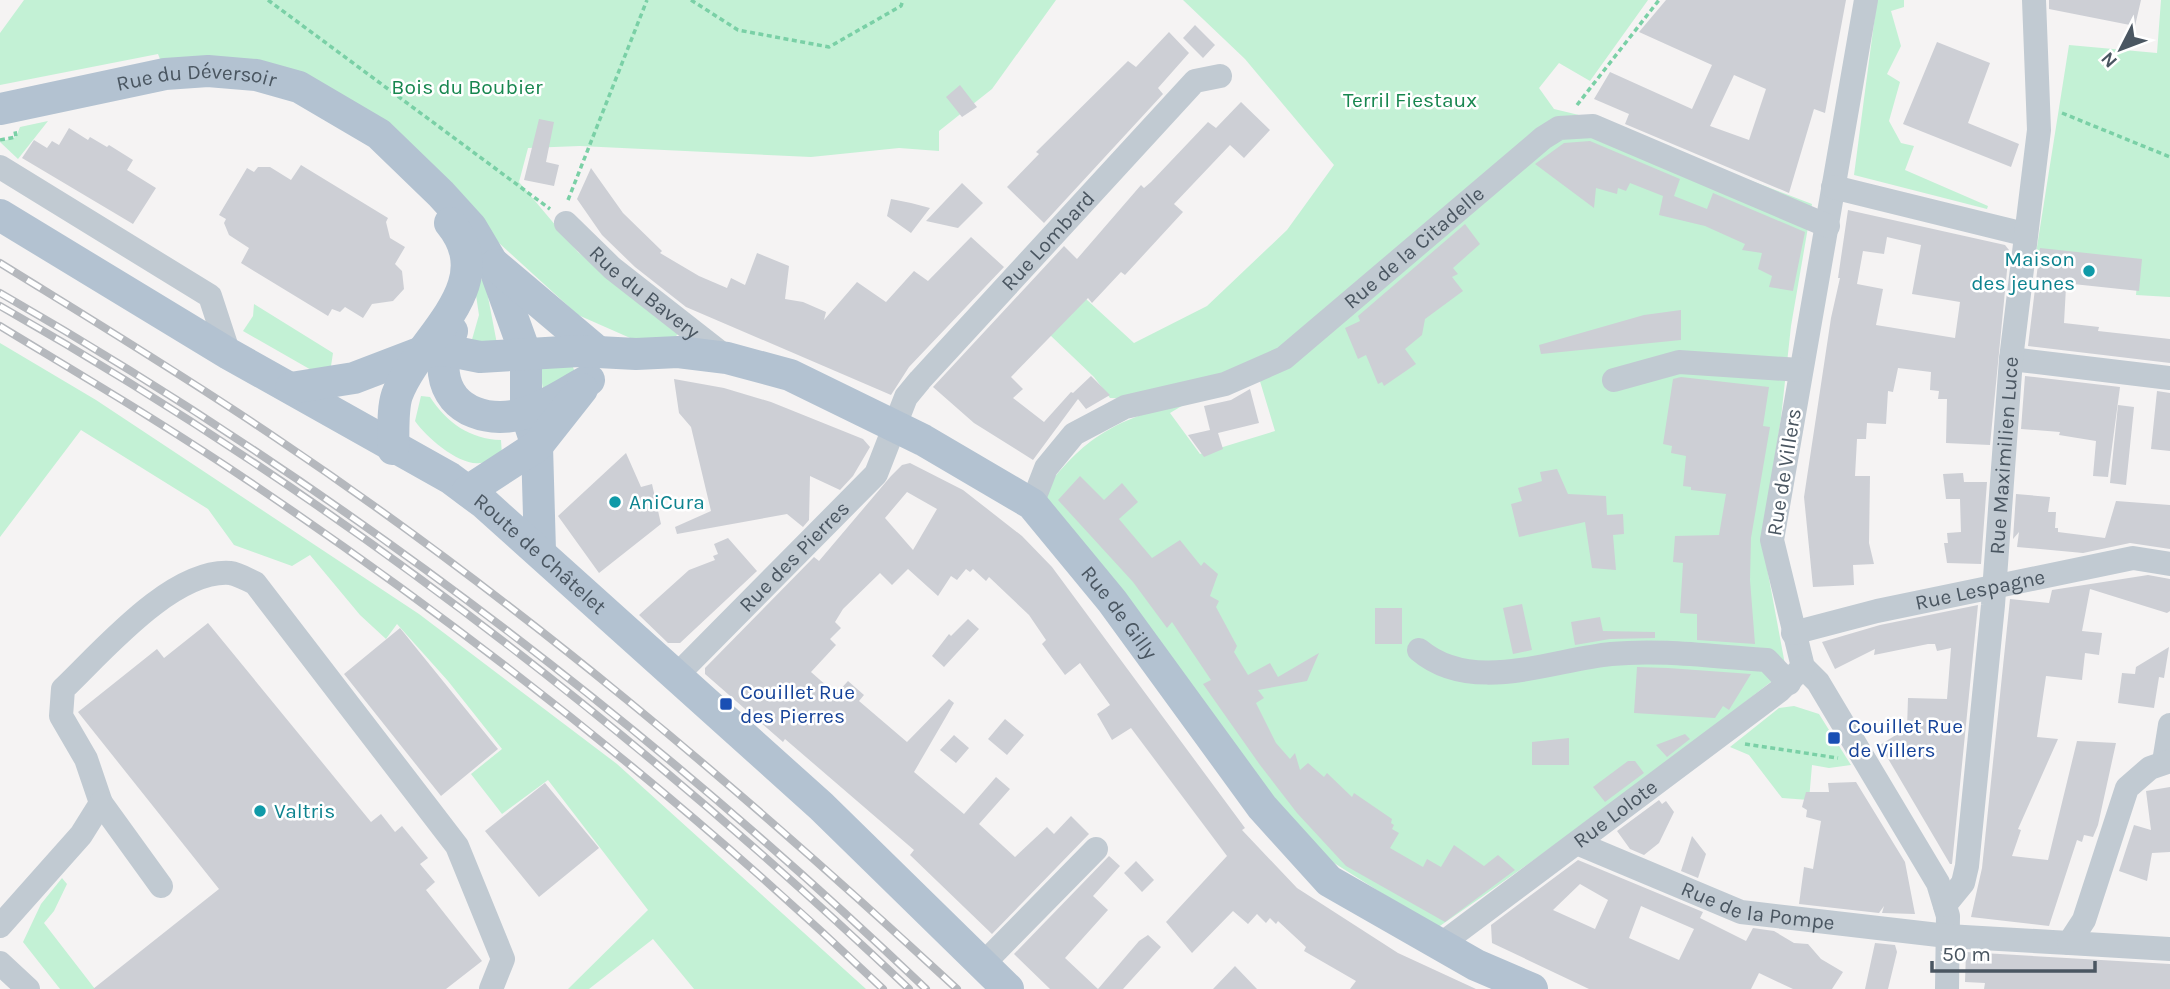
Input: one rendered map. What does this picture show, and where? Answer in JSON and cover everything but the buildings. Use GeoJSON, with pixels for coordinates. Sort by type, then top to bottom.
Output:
{"type":"FeatureCollection","features":[{"type":"Feature","properties":{"kind":"main road","name":"Rue du Déversoir"},"geometry":{"type":"LineString","coordinates":[[0,109],[165,74],[208,71],[256,75],[299,87],[379,134],[463,218],[493,264],[526,355],[526,413],[537,446],[540,551]]}},
{"type":"Feature","properties":{"kind":"main road","name":"Rue du Déversoir"},"geometry":{"type":"LineString","coordinates":[[379,134],[460,234],[466,268],[463,296],[434,351],[397,396],[393,449]]}},
{"type":"Feature","properties":{"kind":"main road","name":"Route de Châtelet"},"geometry":{"type":"LineString","coordinates":[[0,215],[229,354],[468,491],[540,551],[821,806],[1008,989]]}},
{"type":"Feature","properties":{"kind":"main road"},"geometry":{"type":"LineString","coordinates":[[493,264],[594,366]]}},
{"type":"Feature","properties":{"kind":"main road","name":"Rue de Gilly"},"geometry":{"type":"LineString","coordinates":[[434,351],[480,357],[526,355],[594,366],[636,354],[678,352],[727,358],[790,375],[895,427],[1032,504],[1112,601],[1262,807],[1329,881],[1476,965],[1532,989]]}},
{"type":"Feature","properties":{"kind":"main road"},"geometry":{"type":"LineString","coordinates":[[291,388],[354,378],[434,351],[444,373],[448,391],[465,409],[487,418],[526,413],[594,366]]}},
{"type":"Feature","properties":{"kind":"main road"},"geometry":{"type":"LineString","coordinates":[[468,491],[537,446],[594,366]]}},
{"type":"Feature","properties":{"kind":"street","name":"Rue de Villers"},"geometry":{"type":"LineString","coordinates":[[1866,0],[1772,540],[1793,633],[1796,675],[1818,682],[1938,883],[1948,916],[1947,989]]}},
{"type":"Feature","properties":{"kind":"street","name":"Rue Maximilien Luce"},"geometry":{"type":"LineString","coordinates":[[1945,905],[1963,883],[1967,866],[2011,359],[2024,234],[2039,130],[2035,0]]}},
{"type":"Feature","properties":{"kind":"street","name":"Rue Lombard"},"geometry":{"type":"LineString","coordinates":[[895,427],[906,397],[1195,81],[1220,76]]}},
{"type":"Feature","properties":{"kind":"street"},"geometry":{"type":"LineString","coordinates":[[1559,128],[1592,126],[1828,226]]}},
{"type":"Feature","properties":{"kind":"street","name":"Rue de la Citadelle"},"geometry":{"type":"LineString","coordinates":[[1032,504],[1046,468],[1074,434],[1125,407],[1225,384],[1284,358],[1543,138],[1559,128]]}},
{"type":"Feature","properties":{"kind":"street"},"geometry":{"type":"LineString","coordinates":[[0,167],[210,296],[229,354]]}},
{"type":"Feature","properties":{"kind":"street"},"geometry":{"type":"LineString","coordinates":[[1833,187],[2024,234]]}},
{"type":"Feature","properties":{"kind":"street","name":"Rue du Bavery"},"geometry":{"type":"LineString","coordinates":[[561,213],[612,268],[727,358]]}},
{"type":"Feature","properties":{"kind":"street"},"geometry":{"type":"LineString","coordinates":[[2011,359],[2170,379]]}},
{"type":"Feature","properties":{"kind":"street"},"geometry":{"type":"LineString","coordinates":[[1614,380],[1679,362],[1800,370]]}},
{"type":"Feature","properties":{"kind":"street","name":"Rue des Pierres"},"geometry":{"type":"LineString","coordinates":[[676,676],[876,474],[895,427]]}},
{"type":"Feature","properties":{"kind":"street","name":"Rue Lespagne"},"geometry":{"type":"LineString","coordinates":[[1793,633],[2133,558],[2170,564]]}},
{"type":"Feature","properties":{"kind":"street"},"geometry":{"type":"LineString","coordinates":[[161,886],[101,803],[86,758],[61,716],[64,689],[153,602],[196,580],[230,573],[255,583],[457,846],[503,959],[491,989]]}},
{"type":"Feature","properties":{"kind":"street"},"geometry":{"type":"LineString","coordinates":[[1419,650],[1446,668],[1466,671],[1521,670],[1610,654],[1652,653],[1767,660],[1796,675]]}},
{"type":"Feature","properties":{"kind":"street","name":"Rue Lolote"},"geometry":{"type":"LineString","coordinates":[[1440,944],[1579,844],[1796,675]]}},
{"type":"Feature","properties":{"kind":"street"},"geometry":{"type":"LineString","coordinates":[[2070,943],[2084,920],[2127,788],[2139,776],[2167,762],[2170,725]]}},
{"type":"Feature","properties":{"kind":"street"},"geometry":{"type":"LineString","coordinates":[[0,926],[81,835],[101,803]]}},
{"type":"Feature","properties":{"kind":"street","name":"Rue de la Pompe"},"geometry":{"type":"LineString","coordinates":[[1579,844],[1741,912],[1947,936],[2170,949]]}},
{"type":"Feature","properties":{"kind":"street"},"geometry":{"type":"LineString","coordinates":[[982,964],[1096,849]]}},
{"type":"Feature","properties":{"kind":"street"},"geometry":{"type":"LineString","coordinates":[[0,964],[29,989]]}},
{"type":"Feature","properties":{"kind":"path"},"geometry":{"type":"LineString","coordinates":[[268,0],[561,213],[647,0]]}},
{"type":"Feature","properties":{"kind":"path"},"geometry":{"type":"LineString","coordinates":[[691,0],[738,30],[829,47],[901,5],[903,0]]}},
{"type":"Feature","properties":{"kind":"path"},"geometry":{"type":"LineString","coordinates":[[1559,128],[1659,0]]}},
{"type":"Feature","properties":{"kind":"path"},"geometry":{"type":"LineString","coordinates":[[2038,102],[2170,157]]}},
{"type":"Feature","properties":{"kind":"path"},"geometry":{"type":"LineString","coordinates":[[1714,740],[1864,760]]}},
{"type":"Feature","properties":{"kind":"green space","name":"Bois du Boubier"},"geometry":{"type":"Polygon","coordinates":[[[24,0],[1056,0],[992,89],[939,131],[939,151],[899,148],[811,157],[580,146],[528,148],[519,182],[578,252],[678,334],[675,337],[637,341],[578,315],[488,233],[380,121],[162,64],[158,54],[0,85],[0,33],[24,0]]]}},
{"type":"Feature","properties":{"kind":"green space","name":"Terril Fiestaux"},"geometry":{"type":"Polygon","coordinates":[[[1183,0],[1648,0],[1590,81],[1559,63],[1539,88],[1554,109],[1579,115],[1812,204],[1791,326],[1781,418],[1762,541],[1786,670],[1613,802],[1437,928],[1323,856],[1254,781],[1042,494],[1075,455],[1108,430],[1147,413],[1195,398],[1170,413],[1200,454],[1275,431],[1259,378],[1231,370],[1142,399],[1110,398],[1094,377],[1050,335],[1086,299],[1134,343],[1207,306],[1287,230],[1334,165],[1245,59],[1183,0]]]}},
{"type":"Feature","properties":{"kind":"green space"},"geometry":{"type":"Polygon","coordinates":[[[1877,0],[1904,0],[1904,7],[1891,11],[1901,46],[1887,74],[1900,82],[1889,121],[1901,143],[1914,146],[1905,170],[1988,206],[1987,209],[1854,175],[1877,0]]]}},
{"type":"Feature","properties":{"kind":"green space"},"geometry":{"type":"Polygon","coordinates":[[[2161,0],[2170,0],[2170,297],[2136,295],[2139,263],[2036,253],[2069,45],[2157,53],[2161,0]]]}},
{"type":"Feature","properties":{"kind":"green space"},"geometry":{"type":"Polygon","coordinates":[[[48,121],[18,159],[0,142],[16,137],[20,127],[48,121]]]}},
{"type":"Feature","properties":{"kind":"green space"},"geometry":{"type":"Polygon","coordinates":[[[478,278],[485,281],[497,344],[471,343],[479,315],[474,282],[478,278]]]}},
{"type":"Feature","properties":{"kind":"green space"},"geometry":{"type":"Polygon","coordinates":[[[254,304],[333,353],[331,366],[313,371],[243,331],[253,316],[254,304]]]}},
{"type":"Feature","properties":{"kind":"green space"},"geometry":{"type":"Polygon","coordinates":[[[0,343],[96,400],[419,614],[617,764],[866,989],[694,989],[653,939],[589,989],[568,989],[648,910],[548,780],[502,814],[471,774],[502,749],[448,681],[397,624],[386,639],[360,615],[310,555],[292,566],[234,545],[208,509],[81,430],[0,537],[0,343]]]}},
{"type":"Feature","properties":{"kind":"green space"},"geometry":{"type":"Polygon","coordinates":[[[572,365],[575,372],[543,390],[540,369],[572,365]]]}},
{"type":"Feature","properties":{"kind":"green space"},"geometry":{"type":"Polygon","coordinates":[[[421,396],[430,397],[444,415],[469,433],[501,440],[502,456],[472,463],[444,449],[415,421],[421,396]]]}},
{"type":"Feature","properties":{"kind":"green space"},"geometry":{"type":"Polygon","coordinates":[[[1794,706],[1819,714],[1851,765],[1829,768],[1812,765],[1809,800],[1782,798],[1749,755],[1730,747],[1779,708],[1794,706]]]}},
{"type":"Feature","properties":{"kind":"green space"},"geometry":{"type":"Polygon","coordinates":[[[62,878],[67,884],[54,911],[44,923],[95,989],[60,989],[23,942],[41,904],[62,878]]]}},
{"type":"Feature","properties":{"kind":"railway"},"geometry":{"type":"LineString","coordinates":[[0,263],[242,415],[455,565],[627,700],[711,770],[957,989]]}},
{"type":"Feature","properties":{"kind":"railway"},"geometry":{"type":"LineString","coordinates":[[0,293],[125,367],[247,446],[484,613],[599,702],[710,795],[820,890],[926,989]]}},
{"type":"Feature","properties":{"kind":"railway"},"geometry":{"type":"LineString","coordinates":[[0,306],[122,378],[242,455],[475,620],[588,708],[698,799],[909,989]]}},
{"type":"Feature","properties":{"kind":"railway"},"geometry":{"type":"LineString","coordinates":[[0,326],[250,482],[416,599],[656,786],[733,852],[883,989]]}},
{"type":"Feature","properties":{"kind":"place","name":"Maison des jeunes"},"geometry":{"type":"Point","coordinates":[2089,271]}},
{"type":"Feature","properties":{"kind":"place","name":"AniCura"},"geometry":{"type":"Point","coordinates":[615,502]}},
{"type":"Feature","properties":{"kind":"place","name":"Couillet Rue des Pierres"},"geometry":{"type":"Point","coordinates":[726,704]}},
{"type":"Feature","properties":{"kind":"place","name":"Couillet Rue de Villers"},"geometry":{"type":"Point","coordinates":[1834,738]}},
{"type":"Feature","properties":{"kind":"place","name":"Valtris"},"geometry":{"type":"Point","coordinates":[260,811]}}]}
